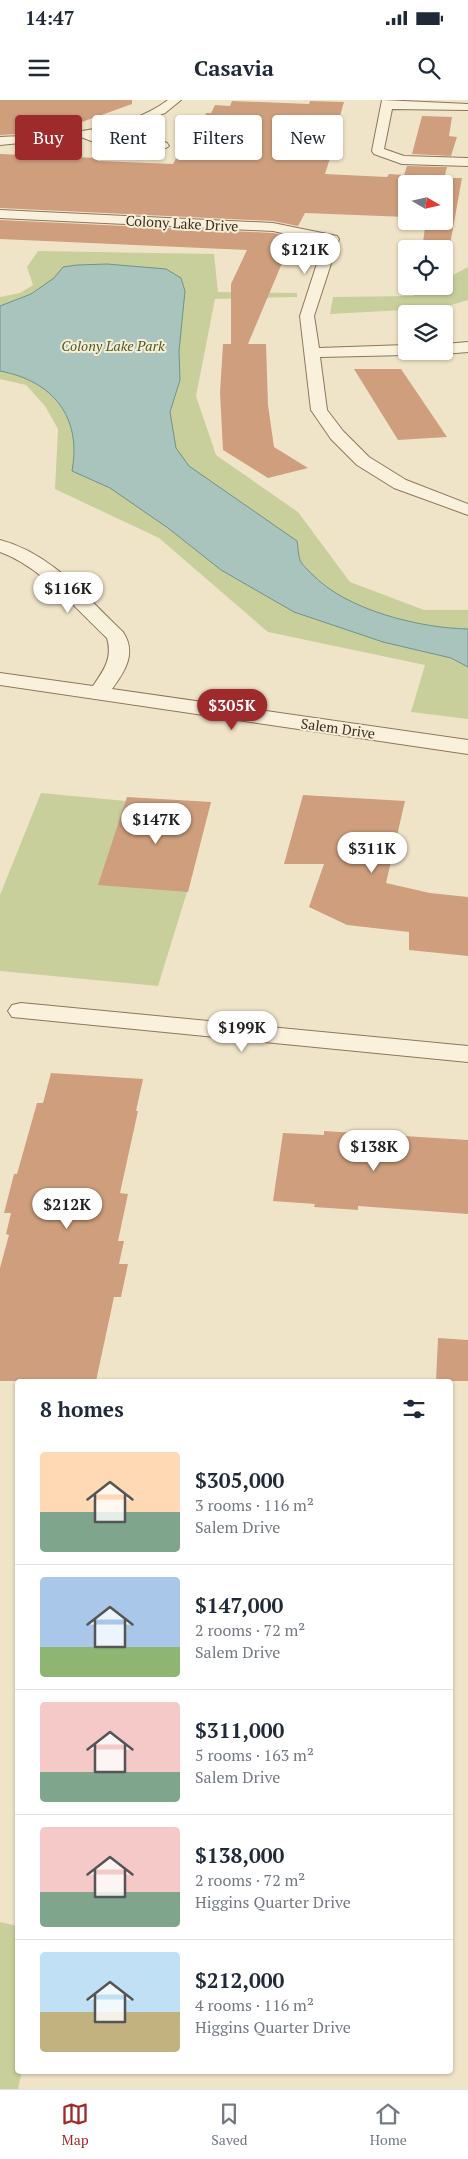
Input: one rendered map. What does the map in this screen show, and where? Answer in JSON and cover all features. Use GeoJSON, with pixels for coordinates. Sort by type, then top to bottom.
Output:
{"type":"FeatureCollection","features":[{"type":"Feature","properties":{"kind":"street"},"geometry":{"type":"LineString","coordinates":[[151,115],[175,100]]}},
{"type":"Feature","properties":{"kind":"street"},"geometry":{"type":"LineString","coordinates":[[468,107],[388,102],[378,151],[402,160],[468,162]]}},
{"type":"Feature","properties":{"kind":"street"},"geometry":{"type":"LineString","coordinates":[[0,142],[92,132]]}},
{"type":"Feature","properties":{"kind":"street"},"geometry":{"type":"LineString","coordinates":[[83,134],[92,137]]}},
{"type":"Feature","properties":{"kind":"street","name":"Colony Lake Drive"},"geometry":{"type":"LineString","coordinates":[[0,214],[273,227],[332,239],[307,316],[319,410],[337,435],[363,461],[400,484],[468,510]]}},
{"type":"Feature","properties":{"kind":"street"},"geometry":{"type":"LineString","coordinates":[[453,349],[468,348]]}},
{"type":"Feature","properties":{"kind":"street"},"geometry":{"type":"LineString","coordinates":[[311,352],[398,350]]}},
{"type":"Feature","properties":{"kind":"street"},"geometry":{"type":"LineString","coordinates":[[0,546],[22,553],[39,564],[116,636],[120,646],[121,657],[98,693]]}},
{"type":"Feature","properties":{"kind":"street","name":"Salem Drive"},"geometry":{"type":"LineString","coordinates":[[0,678],[468,747]]}},
{"type":"Feature","properties":{"kind":"street"},"geometry":{"type":"LineString","coordinates":[[21,1011],[468,1054]]}},
{"type":"Feature","properties":{"kind":"green space","name":"Colony Lake Park"},"geometry":{"type":"Polygon","coordinates":[[[38,251],[214,254],[218,292],[297,293],[297,297],[215,299],[196,396],[216,455],[298,512],[350,582],[424,610],[468,610],[468,719],[411,712],[425,665],[268,632],[159,538],[55,489],[58,429],[45,406],[26,385],[0,379],[0,297],[20,293],[33,285],[27,267],[38,251]]]}},
{"type":"Feature","properties":{"kind":"green space"},"geometry":{"type":"Polygon","coordinates":[[[468,267],[468,300],[451,305],[398,305],[398,310],[330,314],[333,297],[453,295],[453,275],[468,267]]]}},
{"type":"Feature","properties":{"kind":"green space"},"geometry":{"type":"Polygon","coordinates":[[[41,793],[126,801],[187,892],[158,986],[0,971],[0,895],[41,793]]]}},
{"type":"Feature","properties":{"kind":"green space"},"geometry":{"type":"Polygon","coordinates":[[[0,1922],[15,1926],[15,2074],[21,2074],[18,2089],[0,2089],[0,1922]]]}},
{"type":"Feature","properties":{"kind":"water","name":"Colony Lake Park"},"geometry":{"type":"Polygon","coordinates":[[[107,264],[166,269],[181,278],[185,291],[179,351],[180,380],[170,412],[176,448],[189,466],[297,541],[299,558],[304,566],[326,587],[344,598],[384,615],[406,621],[468,629],[468,667],[451,658],[383,642],[294,612],[221,570],[168,528],[110,488],[72,471],[74,452],[72,434],[68,418],[60,404],[35,383],[0,371],[0,306],[31,294],[54,278],[63,267],[107,264]]]}},
{"type":"Feature","properties":{"kind":"building"},"geometry":{"type":"Polygon","coordinates":[[[0,100],[132,100],[132,104],[101,115],[92,115],[92,118],[82,122],[82,115],[15,115],[15,134],[0,135],[0,100]]]}},
{"type":"Feature","properties":{"kind":"building"},"geometry":{"type":"Polygon","coordinates":[[[232,101],[309,104],[310,101],[344,102],[340,115],[272,115],[272,160],[329,160],[325,174],[387,177],[389,174],[404,175],[398,175],[398,217],[305,213],[298,226],[273,221],[0,208],[0,154],[15,155],[15,160],[82,160],[82,157],[92,158],[92,160],[97,161],[173,164],[175,160],[262,160],[262,115],[205,115],[206,113],[211,113],[215,105],[230,106],[232,101]]]}},
{"type":"Feature","properties":{"kind":"building"},"geometry":{"type":"Polygon","coordinates":[[[422,116],[452,117],[449,136],[457,137],[451,156],[412,154],[422,116]]]}},
{"type":"Feature","properties":{"kind":"building"},"geometry":{"type":"Polygon","coordinates":[[[407,166],[447,167],[445,175],[404,175],[407,166]]]}},
{"type":"Feature","properties":{"kind":"building"},"geometry":{"type":"Polygon","coordinates":[[[453,178],[462,178],[453,228],[453,178]]]}},
{"type":"Feature","properties":{"kind":"building"},"geometry":{"type":"Polygon","coordinates":[[[0,220],[273,233],[293,237],[248,344],[266,344],[268,405],[274,447],[308,468],[268,478],[223,450],[220,393],[223,344],[231,344],[231,284],[247,250],[0,239],[0,220]]]}},
{"type":"Feature","properties":{"kind":"building"},"geometry":{"type":"Polygon","coordinates":[[[425,230],[453,230],[451,240],[423,240],[425,230]]]}},
{"type":"Feature","properties":{"kind":"building"},"geometry":{"type":"Polygon","coordinates":[[[354,369],[401,369],[447,437],[398,440],[354,369]]]}},
{"type":"Feature","properties":{"kind":"building"},"geometry":{"type":"Polygon","coordinates":[[[303,795],[405,801],[386,883],[430,893],[468,897],[468,956],[409,950],[409,932],[347,925],[309,907],[324,864],[284,864],[303,795]]]}},
{"type":"Feature","properties":{"kind":"building"},"geometry":{"type":"Polygon","coordinates":[[[127,797],[211,802],[188,892],[98,885],[127,797]]]}},
{"type":"Feature","properties":{"kind":"building"},"geometry":{"type":"Polygon","coordinates":[[[51,1073],[143,1079],[120,1193],[128,1194],[118,1241],[124,1241],[119,1264],[128,1264],[121,1297],[114,1297],[96,1379],[15,1379],[15,1381],[0,1381],[0,1268],[9,1235],[6,1234],[11,1213],[4,1213],[14,1174],[17,1174],[37,1103],[43,1103],[51,1073]]]}},
{"type":"Feature","properties":{"kind":"building"},"geometry":{"type":"Polygon","coordinates":[[[324,1131],[468,1140],[468,1214],[358,1206],[358,1210],[314,1207],[315,1204],[273,1201],[283,1133],[324,1135],[324,1131]]]}},
{"type":"Feature","properties":{"kind":"building"},"geometry":{"type":"Polygon","coordinates":[[[438,1338],[468,1340],[468,1381],[436,1379],[438,1338]]]}}]}
